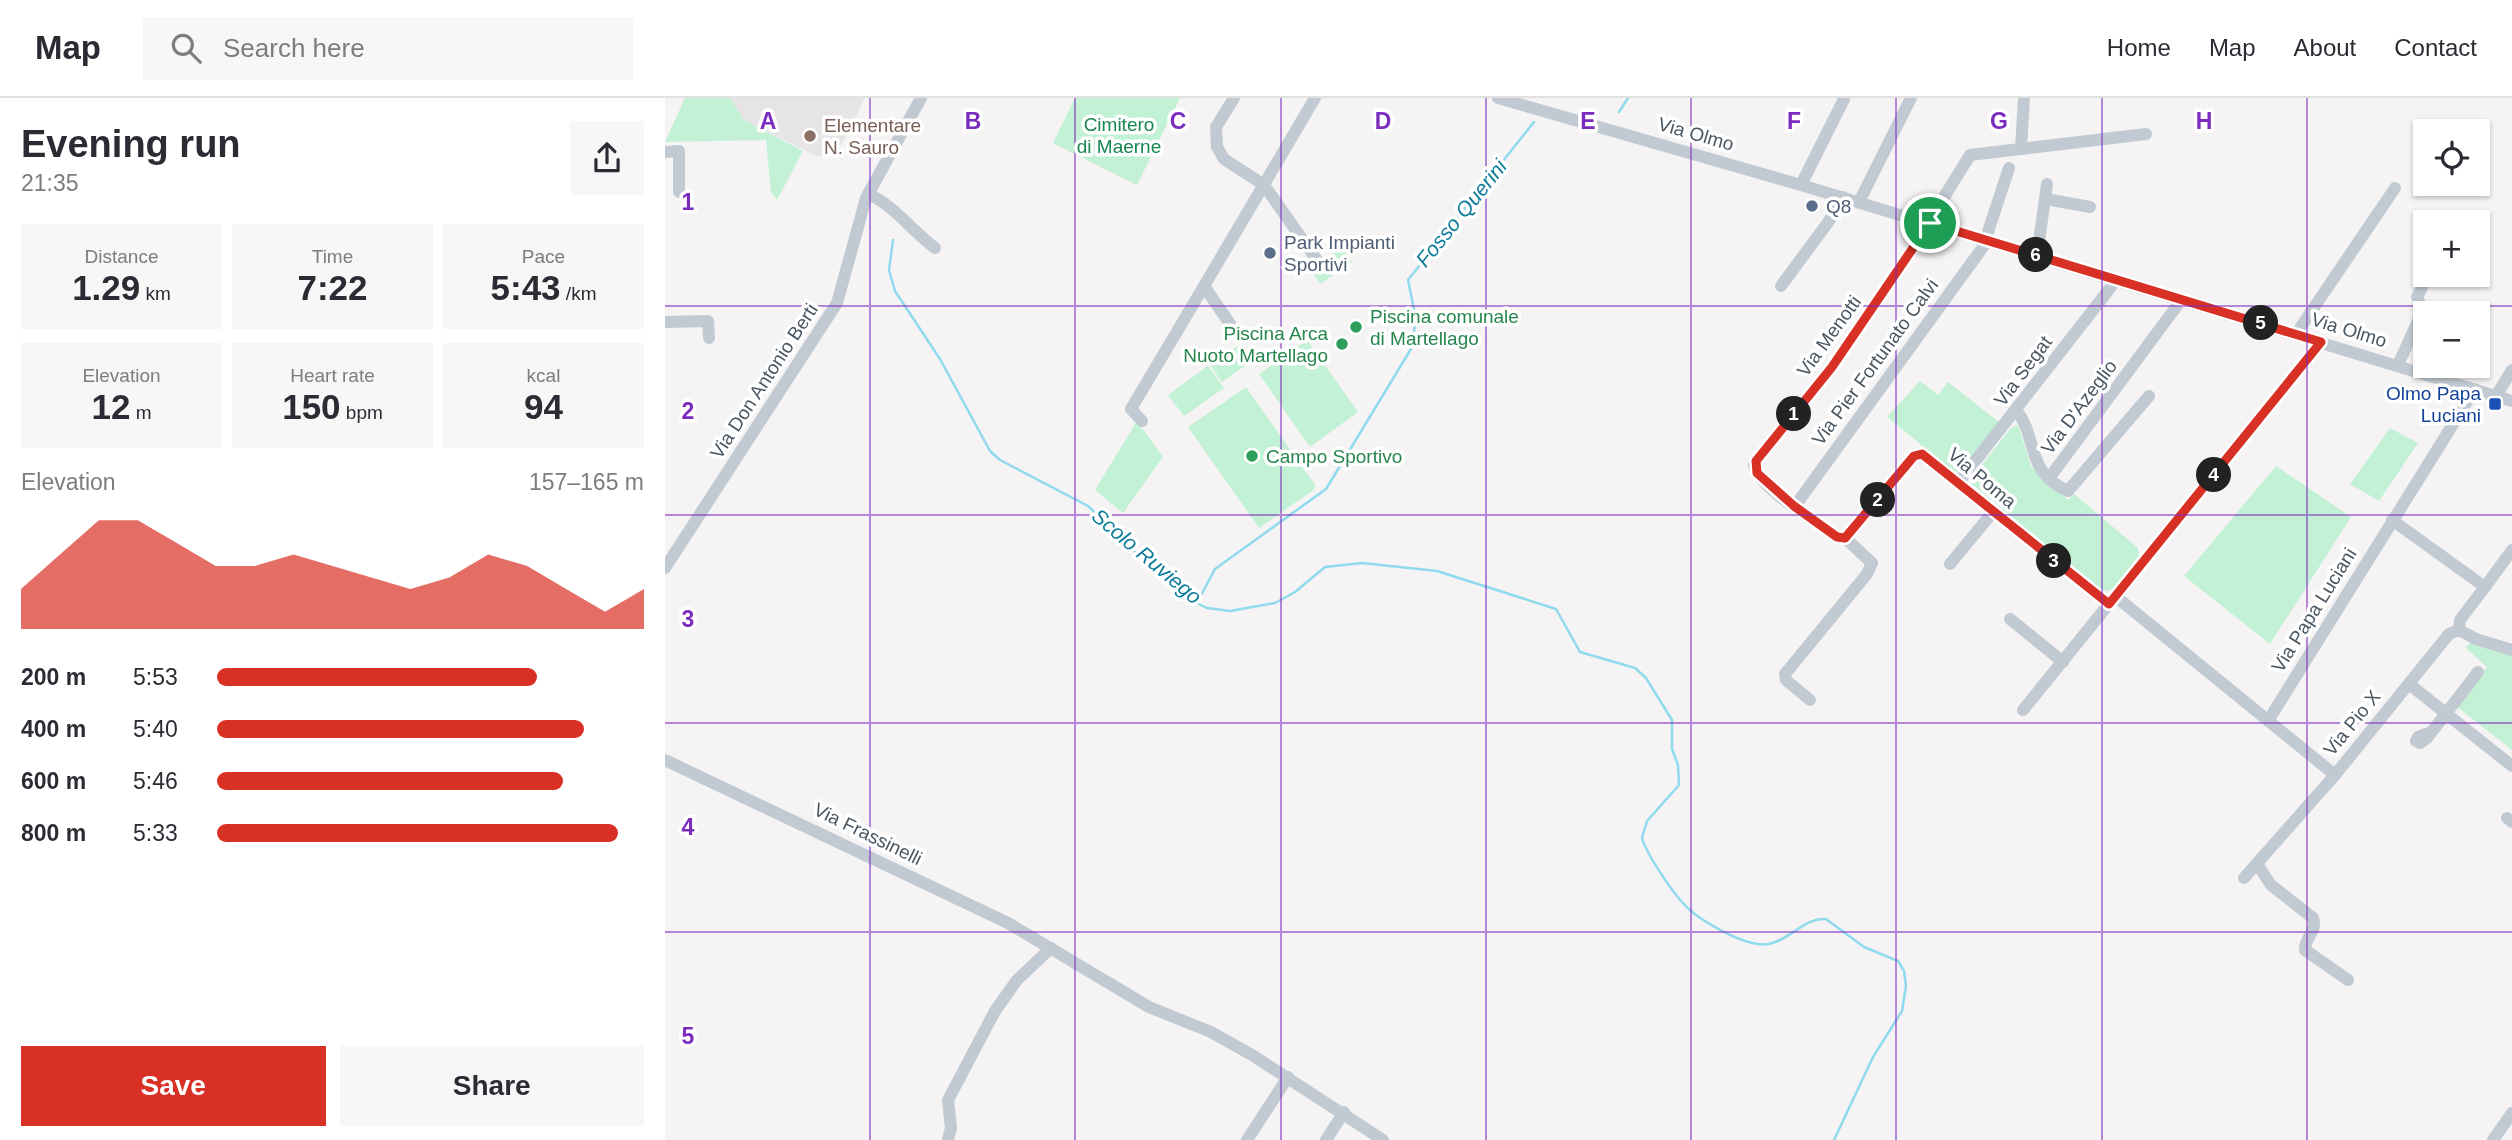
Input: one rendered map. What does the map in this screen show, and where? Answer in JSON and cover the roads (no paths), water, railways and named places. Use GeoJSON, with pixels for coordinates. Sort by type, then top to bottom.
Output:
{"type":"FeatureCollection","features":[{"type":"Feature","properties":{"kind":"street","name":"Via Don Antonio Berti"},"geometry":{"type":"LineString","coordinates":[[665,568],[837,303],[867,198],[921,98]]}},
{"type":"Feature","properties":{"kind":"street"},"geometry":{"type":"LineString","coordinates":[[1234,98],[1218,121],[1217,147],[1229,164],[1262,184],[1319,263]]}},
{"type":"Feature","properties":{"kind":"street"},"geometry":{"type":"LineString","coordinates":[[1142,421],[1131,409],[1315,98]]}},
{"type":"Feature","properties":{"kind":"street","name":"Via Olmo"},"geometry":{"type":"LineString","coordinates":[[1498,98],[1843,197],[2512,401]]}},
{"type":"Feature","properties":{"kind":"street"},"geometry":{"type":"LineString","coordinates":[[1859,202],[1911,98]]}},
{"type":"Feature","properties":{"kind":"street"},"geometry":{"type":"LineString","coordinates":[[2024,98],[2021,149],[2146,134]]}},
{"type":"Feature","properties":{"kind":"street"},"geometry":{"type":"LineString","coordinates":[[1801,185],[1844,99]]}},
{"type":"Feature","properties":{"kind":"street","name":"Via Menotti"},"geometry":{"type":"LineString","coordinates":[[1794,506],[1761,478],[1755,468],[1886,292],[1970,155],[2021,149]]}},
{"type":"Feature","properties":{"kind":"street"},"geometry":{"type":"LineString","coordinates":[[665,152],[679,151],[679,192]]}},
{"type":"Feature","properties":{"kind":"street"},"geometry":{"type":"LineString","coordinates":[[1986,240],[2009,168]]}},
{"type":"Feature","properties":{"kind":"street"},"geometry":{"type":"LineString","coordinates":[[2037,256],[2047,184]]}},
{"type":"Feature","properties":{"kind":"street","name":"Via Olmo"},"geometry":{"type":"LineString","coordinates":[[2295,334],[2395,188]]}},
{"type":"Feature","properties":{"kind":"street"},"geometry":{"type":"LineString","coordinates":[[1781,286],[1829,221],[1843,197]]}},
{"type":"Feature","properties":{"kind":"street"},"geometry":{"type":"LineString","coordinates":[[867,198],[892,208],[909,229],[935,248]]}},
{"type":"Feature","properties":{"kind":"street"},"geometry":{"type":"LineString","coordinates":[[2046,199],[2090,207]]}},
{"type":"Feature","properties":{"kind":"street","name":"Via Pier Fortunato Calvi"},"geometry":{"type":"LineString","coordinates":[[1794,506],[1986,240]]}},
{"type":"Feature","properties":{"kind":"street","name":"Via Segat"},"geometry":{"type":"LineString","coordinates":[[1958,483],[2017,411],[2114,279]]}},
{"type":"Feature","properties":{"kind":"street"},"geometry":{"type":"LineString","coordinates":[[1204,286],[1230,324]]}},
{"type":"Feature","properties":{"kind":"street"},"geometry":{"type":"LineString","coordinates":[[2398,365],[2423,310],[2417,297],[2422,287]]}},
{"type":"Feature","properties":{"kind":"street","name":"Via D'Azeglio"},"geometry":{"type":"LineString","coordinates":[[2017,411],[2023,418],[2035,462],[2050,477],[2182,299]]}},
{"type":"Feature","properties":{"kind":"street"},"geometry":{"type":"LineString","coordinates":[[665,322],[708,321],[709,338]]}},
{"type":"Feature","properties":{"kind":"street"},"geometry":{"type":"LineString","coordinates":[[2023,710],[2321,342]]}},
{"type":"Feature","properties":{"kind":"street"},"geometry":{"type":"LineString","coordinates":[[2496,396],[2512,370]]}},
{"type":"Feature","properties":{"kind":"street","name":"Via Papa Luciani"},"geometry":{"type":"LineString","coordinates":[[2268,721],[2475,389]]}},
{"type":"Feature","properties":{"kind":"street"},"geometry":{"type":"LineString","coordinates":[[2050,477],[2066,491],[2071,489],[2149,396]]}},
{"type":"Feature","properties":{"kind":"street","name":"Via Poma"},"geometry":{"type":"LineString","coordinates":[[1845,538],[1918,454],[1927,457],[1993,512],[2112,600],[2335,775]]}},
{"type":"Feature","properties":{"kind":"street"},"geometry":{"type":"LineString","coordinates":[[1794,506],[1837,537],[1845,538],[1873,565],[1785,674],[1786,680],[1810,700]]}},
{"type":"Feature","properties":{"kind":"street"},"geometry":{"type":"LineString","coordinates":[[1950,565],[1993,512]]}},
{"type":"Feature","properties":{"kind":"street"},"geometry":{"type":"LineString","coordinates":[[2392,520],[2484,589]]}},
{"type":"Feature","properties":{"kind":"street","name":"Via Pio X"},"geometry":{"type":"LineString","coordinates":[[2244,878],[2335,775],[2449,634],[2459,630],[2463,616],[2512,550]]}},
{"type":"Feature","properties":{"kind":"street"},"geometry":{"type":"LineString","coordinates":[[2010,619],[2063,662]]}},
{"type":"Feature","properties":{"kind":"street"},"geometry":{"type":"LineString","coordinates":[[2459,630],[2476,639],[2512,650]]}},
{"type":"Feature","properties":{"kind":"street"},"geometry":{"type":"LineString","coordinates":[[2428,733],[2477,672]]}},
{"type":"Feature","properties":{"kind":"street"},"geometry":{"type":"LineString","coordinates":[[2409,684],[2512,766]]}},
{"type":"Feature","properties":{"kind":"street","name":"Via Frassinelli"},"geometry":{"type":"LineString","coordinates":[[665,760],[984,911],[1149,1007],[1212,1032],[1344,1112],[1383,1140]]}},
{"type":"Feature","properties":{"kind":"street"},"geometry":{"type":"LineString","coordinates":[[2257,864],[2271,885],[2313,918],[2314,928],[2304,945],[2305,950],[2348,980]]}},
{"type":"Feature","properties":{"kind":"street"},"geometry":{"type":"LineString","coordinates":[[948,1140],[951,1128],[948,1100],[995,1011],[1017,980],[1051,948]]}},
{"type":"Feature","properties":{"kind":"street"},"geometry":{"type":"LineString","coordinates":[[1247,1140],[1288,1077]]}},
{"type":"Feature","properties":{"kind":"street"},"geometry":{"type":"LineString","coordinates":[[1326,1140],[1344,1112]]}},
{"type":"Feature","properties":{"kind":"street"},"geometry":{"type":"LineString","coordinates":[[2493,1140],[2512,1113]]}},
{"type":"Feature","properties":{"kind":"waterway","name":"Fosso Querini"},"geometry":{"type":"LineString","coordinates":[[1619,112],[1628,98]]}},
{"type":"Feature","properties":{"kind":"waterway","name":"Fosso Querini"},"geometry":{"type":"LineString","coordinates":[[1197,603],[1215,569],[1326,489],[1411,349],[1416,319],[1408,280],[1534,122]]}},
{"type":"Feature","properties":{"kind":"waterway","name":"Scolo Ruviego"},"geometry":{"type":"LineString","coordinates":[[893,240],[889,270],[895,291],[940,359],[990,451],[1000,460],[1088,506],[1137,554],[1197,603],[1207,608],[1230,611],[1275,603],[1295,592],[1325,567],[1362,563],[1437,571],[1556,609],[1580,652],[1635,668],[1646,678],[1672,720],[1672,749],[1678,765],[1679,785],[1647,821],[1642,838],[1659,871],[1682,902],[1722,931],[1759,944],[1776,942],[1804,925],[1818,919],[1826,919],[1864,947],[1898,961],[1904,971],[1906,986],[1902,1011],[1873,1057],[1834,1140]]}},
{"type":"Feature","properties":{"kind":"place","name":"Elementare N. Sauro"},"geometry":{"type":"Point","coordinates":[810,136]}},
{"type":"Feature","properties":{"kind":"place","name":"Q8"},"geometry":{"type":"Point","coordinates":[1812,206]}},
{"type":"Feature","properties":{"kind":"place","name":"Park Impianti Sportivi"},"geometry":{"type":"Point","coordinates":[1270,253]}},
{"type":"Feature","properties":{"kind":"place","name":"Piscina comunale di Martellago"},"geometry":{"type":"Point","coordinates":[1356,327]}},
{"type":"Feature","properties":{"kind":"place","name":"Piscina Arca Nuoto Martellago"},"geometry":{"type":"Point","coordinates":[1342,344]}},
{"type":"Feature","properties":{"kind":"place","name":"Olmo Papa Luciani"},"geometry":{"type":"Point","coordinates":[2495,404]}},
{"type":"Feature","properties":{"kind":"place","name":"Campo Sportivo"},"geometry":{"type":"Point","coordinates":[1252,456]}},
{"type":"Feature","properties":{"kind":"park label","name":"Cimitero di Maerne"},"geometry":{"type":"Point","coordinates":[1119,135]}}]}
